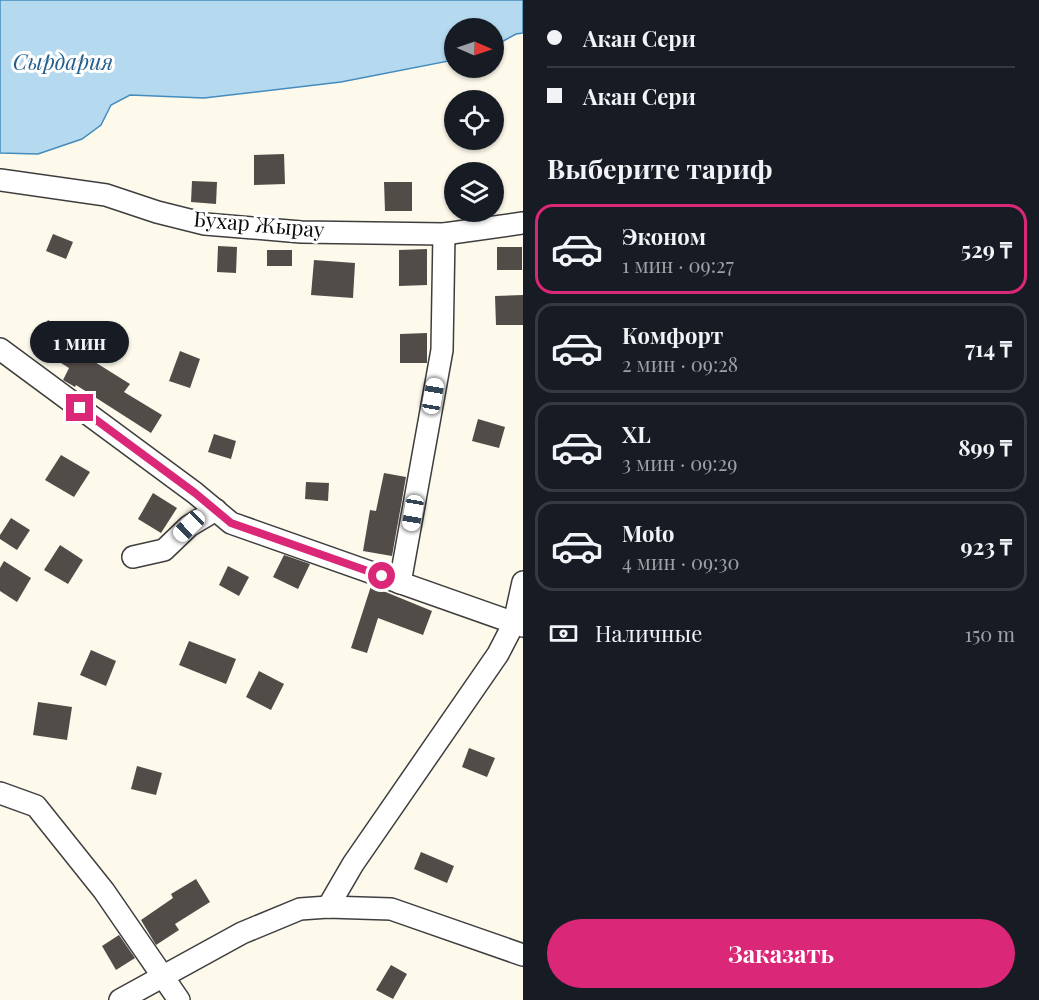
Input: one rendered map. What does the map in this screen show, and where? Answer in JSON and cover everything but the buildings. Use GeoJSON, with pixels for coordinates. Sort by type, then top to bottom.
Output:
{"type":"FeatureCollection","features":[{"type":"Feature","properties":{"kind":"street","name":"Бухар Жырау"},"geometry":{"type":"LineString","coordinates":[[0,180],[106,195],[157,212],[205,224],[301,231],[444,234],[523,223]]}},
{"type":"Feature","properties":{"kind":"street"},"geometry":{"type":"LineString","coordinates":[[400,583],[442,350],[444,234]]}},
{"type":"Feature","properties":{"kind":"street"},"geometry":{"type":"LineString","coordinates":[[0,349],[231,523],[519,624]]}},
{"type":"Feature","properties":{"kind":"street"},"geometry":{"type":"LineString","coordinates":[[133,556],[164,550],[189,526],[216,510]]}},
{"type":"Feature","properties":{"kind":"street"},"geometry":{"type":"LineString","coordinates":[[328,906],[353,864],[519,624],[523,582]]}},
{"type":"Feature","properties":{"kind":"street"},"geometry":{"type":"LineString","coordinates":[[0,793],[36,806],[104,891],[164,975],[179,1000]]}},
{"type":"Feature","properties":{"kind":"street"},"geometry":{"type":"LineString","coordinates":[[120,1000],[242,933],[300,909],[328,906],[391,909],[523,955]]}},
{"type":"Feature","properties":{"kind":"water","name":"Сырдария"},"geometry":{"type":"Polygon","coordinates":[[[0,0],[523,0],[523,33],[504,41],[504,18],[444,18],[444,62],[341,82],[204,98],[130,95],[111,105],[101,125],[82,139],[38,154],[0,153],[0,0]]]}},
{"type":"Feature","properties":{"kind":"route"},"geometry":{"type":"LineString","coordinates":[[80,408],[195,493],[231,523],[308,552],[382,576]]}}]}
